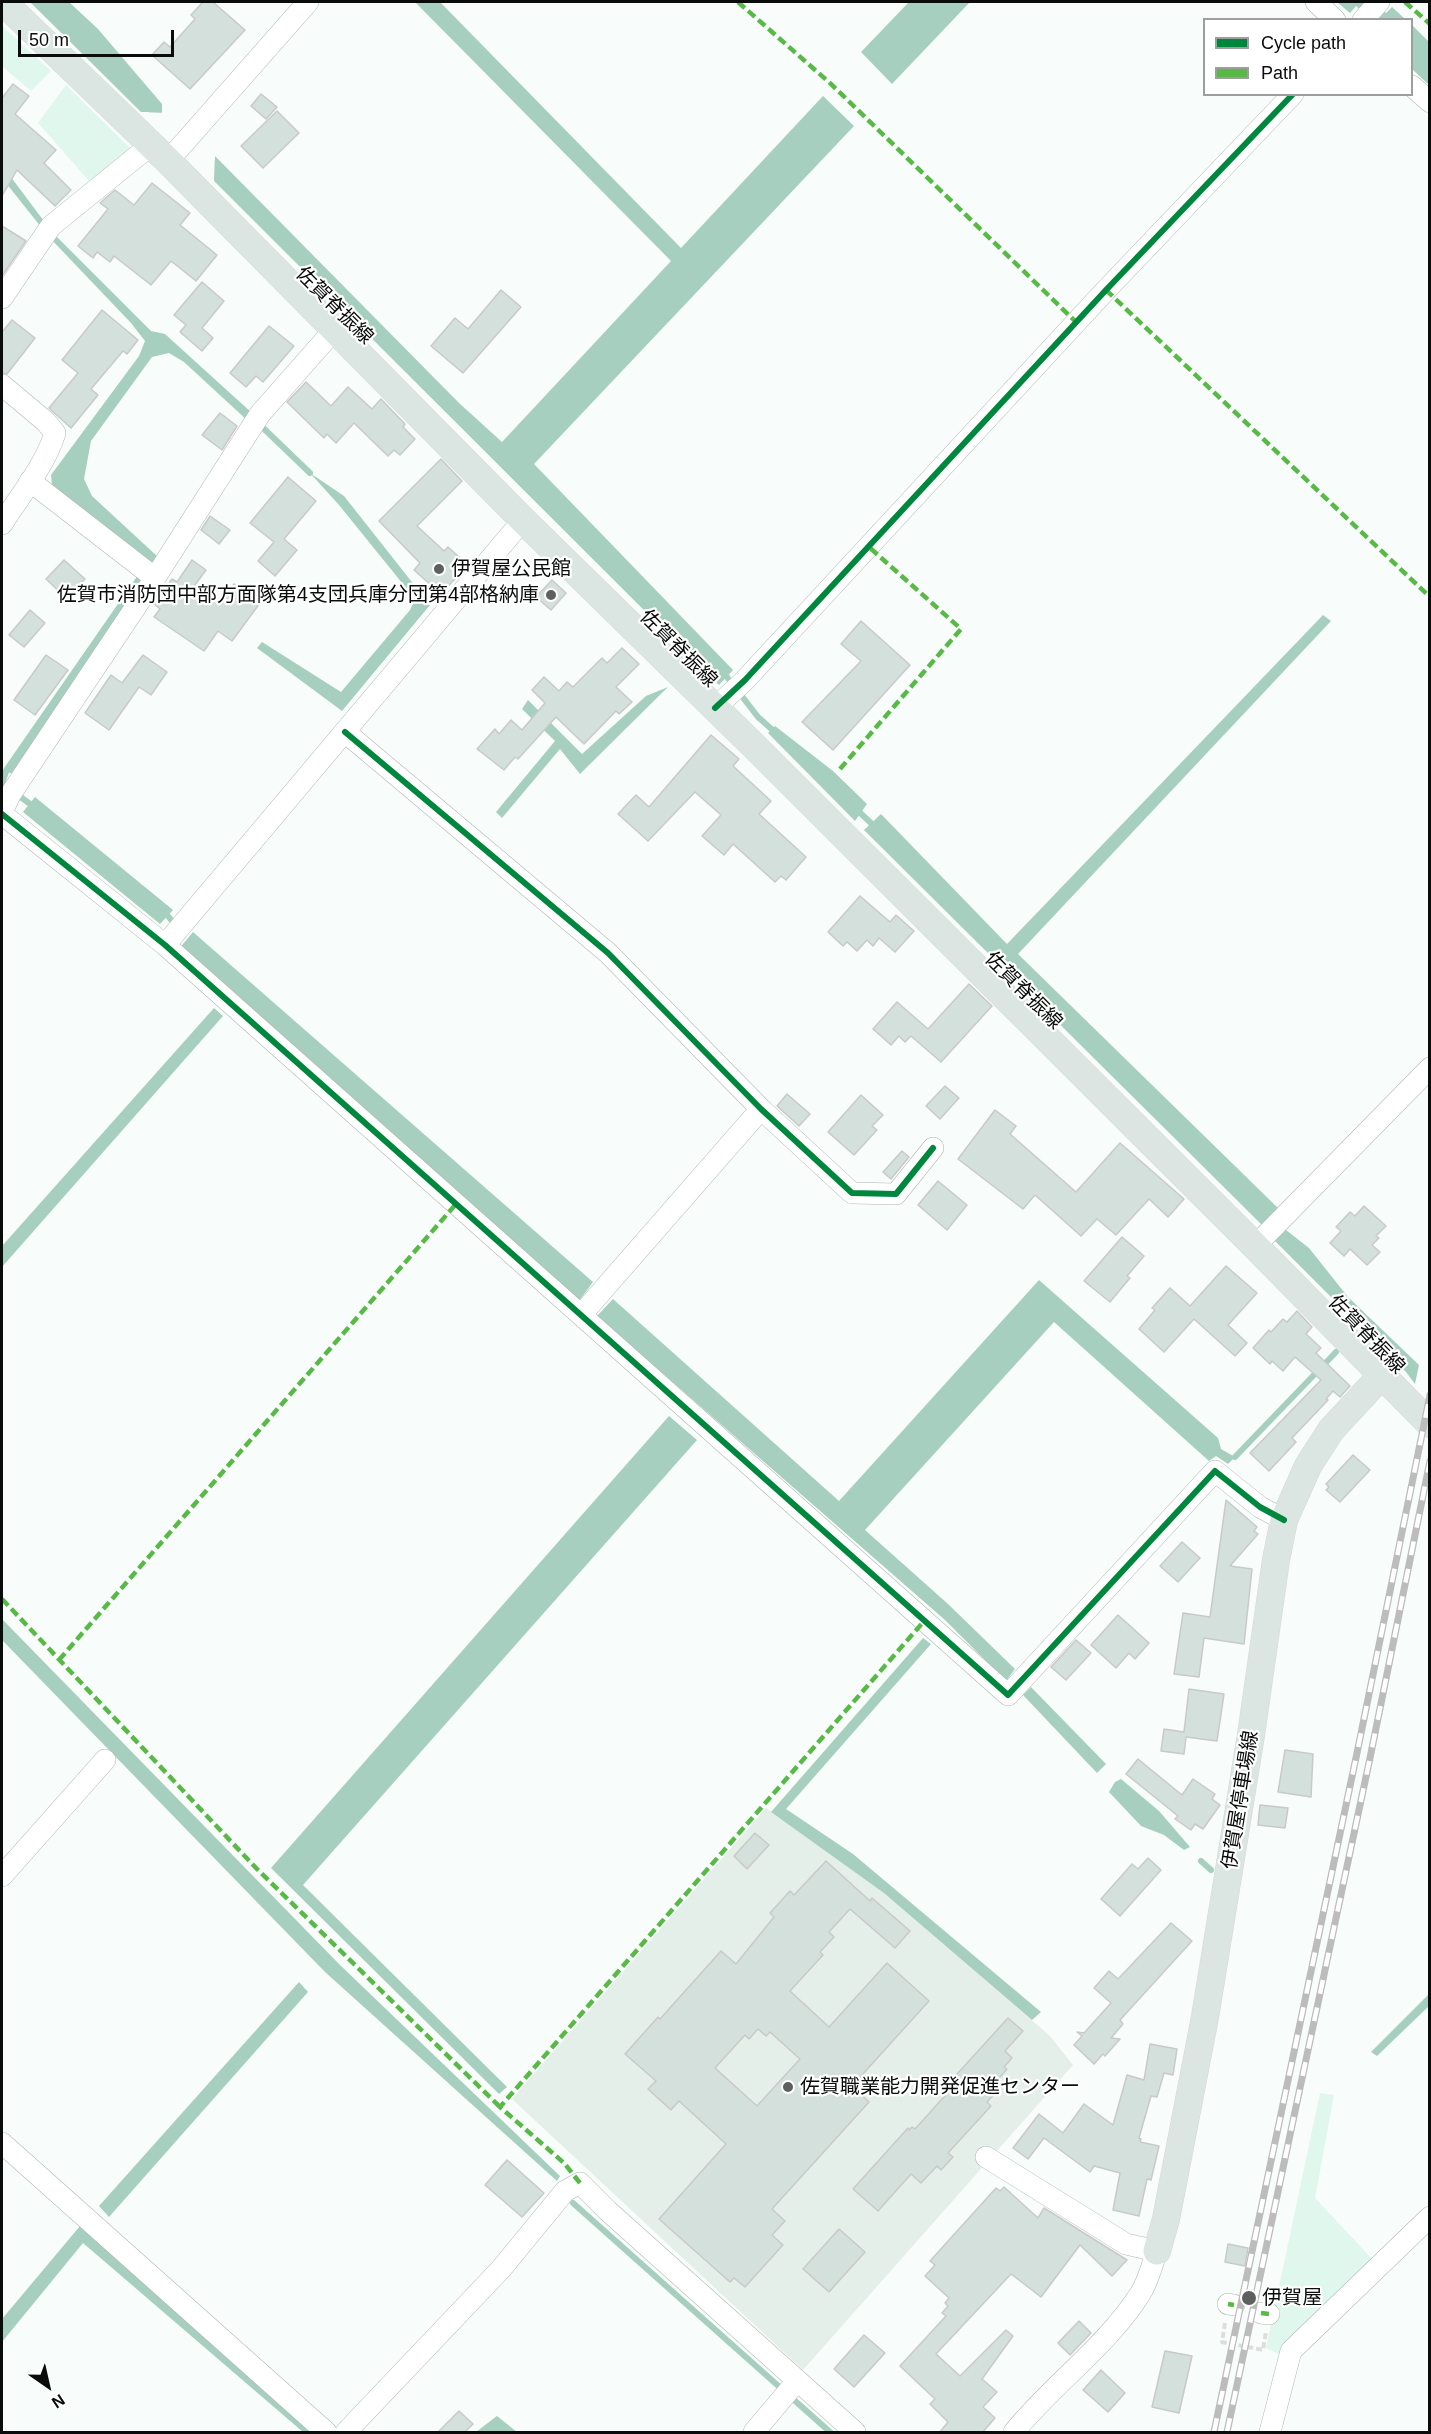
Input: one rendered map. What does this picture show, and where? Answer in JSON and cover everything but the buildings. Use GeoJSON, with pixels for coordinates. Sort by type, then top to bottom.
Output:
{"type":"FeatureCollection","features":[{"type":"Feature","properties":{"kind":"main road","name":"佐賀脊振線"},"geometry":{"type":"LineString","coordinates":[[3,2],[166,152],[334,330],[523,520],[719,703],[1430,1424]]}},
{"type":"Feature","properties":{"kind":"main road","name":"伊賀屋停車場線"},"geometry":{"type":"LineString","coordinates":[[1157,2251],[1167,2219],[1206,2017],[1284,1520],[1308,1466],[1331,1430],[1382,1375]]}},
{"type":"Feature","properties":{"kind":"street"},"geometry":{"type":"LineString","coordinates":[[2,298],[47,231],[166,152],[195,130],[308,2]]}},
{"type":"Feature","properties":{"kind":"street"},"geometry":{"type":"LineString","coordinates":[[1316,2],[1333,18]]}},
{"type":"Feature","properties":{"kind":"street"},"geometry":{"type":"LineString","coordinates":[[1365,18],[1379,2]]}},
{"type":"Feature","properties":{"kind":"street"},"geometry":{"type":"LineString","coordinates":[[1413,87],[1430,102]]}},
{"type":"Feature","properties":{"kind":"street"},"geometry":{"type":"LineString","coordinates":[[719,703],[745,681],[1106,290],[1291,96]]}},
{"type":"Feature","properties":{"kind":"street"},"geometry":{"type":"LineString","coordinates":[[334,330],[256,421],[147,572],[25,773],[4,802],[173,934],[227,1000],[1008,1695],[1215,1471],[1260,1507],[1284,1520]]}},
{"type":"Feature","properties":{"kind":"street"},"geometry":{"type":"LineString","coordinates":[[2,386],[46,422],[55,433],[52,444],[2,524]]}},
{"type":"Feature","properties":{"kind":"street"},"geometry":{"type":"LineString","coordinates":[[30,481],[147,572]]}},
{"type":"Feature","properties":{"kind":"street"},"geometry":{"type":"LineString","coordinates":[[173,934],[523,520]]}},
{"type":"Feature","properties":{"kind":"street"},"geometry":{"type":"LineString","coordinates":[[345,732],[608,953],[761,1109],[852,1193],[896,1194],[933,1148]]}},
{"type":"Feature","properties":{"kind":"street"},"geometry":{"type":"LineString","coordinates":[[1255,1246],[1430,1068]]}},
{"type":"Feature","properties":{"kind":"street"},"geometry":{"type":"LineString","coordinates":[[581,1315],[761,1109]]}},
{"type":"Feature","properties":{"kind":"street"},"geometry":{"type":"LineString","coordinates":[[2,1876],[105,1760]]}},
{"type":"Feature","properties":{"kind":"street"},"geometry":{"type":"LineString","coordinates":[[2,2143],[326,2433]]}},
{"type":"Feature","properties":{"kind":"street"},"geometry":{"type":"LineString","coordinates":[[986,2157],[1126,2244],[1157,2251],[1142,2292],[1119,2322],[1032,2410],[1014,2433]]}},
{"type":"Feature","properties":{"kind":"street"},"geometry":{"type":"LineString","coordinates":[[346,2433],[501,2269],[565,2191],[579,2183],[855,2433]]}},
{"type":"Feature","properties":{"kind":"street"},"geometry":{"type":"LineString","coordinates":[[1270,2433],[1291,2351],[1430,2217]]}},
{"type":"Feature","properties":{"kind":"street"},"geometry":{"type":"LineString","coordinates":[[754,2433],[797,2381]]}},
{"type":"Feature","properties":{"kind":"path"},"geometry":{"type":"LineString","coordinates":[[1231,2305],[1222,2342],[1263,2350],[1265,2314]]}},
{"type":"Feature","properties":{"kind":"shaded area"},"geometry":{"type":"Polygon","coordinates":[[[30,2],[69,2],[98,29],[162,104],[162,113],[215,160],[215,156],[459,403],[502,442],[671,261],[415,2],[440,2],[681,248],[823,96],[854,126],[534,464],[733,670],[719,685],[214,181],[214,174],[148,112],[141,112],[30,2]]]}},
{"type":"Feature","properties":{"kind":"shaded area"},"geometry":{"type":"Polygon","coordinates":[[[909,2],[970,2],[892,84],[861,52],[909,2]]]}},
{"type":"Feature","properties":{"kind":"shaded area"},"geometry":{"type":"Polygon","coordinates":[[[1337,2],[1374,2],[1386,13],[1392,7],[1404,18],[1369,18],[1356,6],[1350,13],[1337,2]]]}},
{"type":"Feature","properties":{"kind":"shaded area"},"geometry":{"type":"Polygon","coordinates":[[[2,26],[51,71],[31,91],[2,66],[2,26]]]}},
{"type":"Feature","properties":{"kind":"shaded area"},"geometry":{"type":"Polygon","coordinates":[[[1413,26],[1429,42],[1429,85],[1413,70],[1413,26]]]}},
{"type":"Feature","properties":{"kind":"shaded area"},"geometry":{"type":"Polygon","coordinates":[[[66,85],[131,149],[90,182],[38,123],[66,85]]]}},
{"type":"Feature","properties":{"kind":"shaded area"},"geometry":{"type":"Polygon","coordinates":[[[2,165],[52,232],[151,331],[165,334],[252,413],[248,421],[184,362],[169,353],[152,357],[91,441],[84,479],[92,496],[158,557],[154,564],[52,485],[51,475],[139,356],[145,341],[131,323],[49,237],[2,178],[2,165]]]}},
{"type":"Feature","properties":{"kind":"shaded area"},"geometry":{"type":"Polygon","coordinates":[[[310,473],[344,496],[430,605],[342,711],[257,648],[262,642],[341,692],[410,610],[415,599],[310,473]]]}},
{"type":"Feature","properties":{"kind":"shaded area"},"geometry":{"type":"Polygon","coordinates":[[[138,575],[145,581],[15,774],[2,771],[138,575]]]}},
{"type":"Feature","properties":{"kind":"shaded area"},"geometry":{"type":"Polygon","coordinates":[[[1323,615],[1331,621],[1018,954],[1279,1209],[1262,1225],[864,830],[881,814],[1007,944],[1323,615]]]}},
{"type":"Feature","properties":{"kind":"shaded area"},"geometry":{"type":"Polygon","coordinates":[[[668,687],[580,774],[560,749],[502,818],[496,812],[555,741],[522,709],[528,700],[582,754],[646,696],[668,687]]]}},
{"type":"Feature","properties":{"kind":"shaded area"},"geometry":{"type":"Polygon","coordinates":[[[775,726],[833,771],[867,804],[855,821],[768,733],[775,726]]]}},
{"type":"Feature","properties":{"kind":"shaded area"},"geometry":{"type":"Polygon","coordinates":[[[35,797],[173,910],[160,924],[23,812],[35,797]]]}},
{"type":"Feature","properties":{"kind":"shaded area"},"geometry":{"type":"Polygon","coordinates":[[[193,932],[593,1282],[579,1301],[179,949],[193,932]]]}},
{"type":"Feature","properties":{"kind":"shaded area"},"geometry":{"type":"Polygon","coordinates":[[[214,1008],[223,1016],[2,1267],[2,1246],[214,1008]]]}},
{"type":"Feature","properties":{"kind":"shaded area"},"geometry":{"type":"Polygon","coordinates":[[[1286,1230],[1309,1248],[1348,1297],[1419,1365],[1415,1384],[1406,1372],[1275,1241],[1286,1230]]]}},
{"type":"Feature","properties":{"kind":"shaded area"},"geometry":{"type":"Polygon","coordinates":[[[1039,1280],[1218,1438],[1221,1449],[1235,1457],[1228,1464],[1216,1456],[1209,1461],[1054,1322],[865,1530],[948,1604],[1015,1669],[1006,1681],[945,1620],[597,1316],[613,1299],[839,1501],[1039,1280]]]}},
{"type":"Feature","properties":{"kind":"shaded area"},"geometry":{"type":"Polygon","coordinates":[[[669,1416],[697,1440],[303,1885],[507,2087],[499,2094],[271,1868],[669,1416]]]}},
{"type":"Feature","properties":{"kind":"shaded area"},"geometry":{"type":"Polygon","coordinates":[[[2,1619],[339,1964],[560,2176],[557,2181],[325,1972],[2,1640],[2,1619]]]}},
{"type":"Feature","properties":{"kind":"shaded area"},"geometry":{"type":"Polygon","coordinates":[[[923,1638],[931,1644],[786,1809],[853,1854],[1041,2012],[1032,2020],[884,1893],[771,1812],[923,1638]]]}},
{"type":"Feature","properties":{"kind":"shaded area"},"geometry":{"type":"Polygon","coordinates":[[[1031,1687],[1106,1764],[1097,1773],[1023,1695],[1031,1687]]]}},
{"type":"Feature","properties":{"kind":"shaded area"},"geometry":{"type":"Polygon","coordinates":[[[1121,1779],[1159,1811],[1190,1847],[1184,1850],[1164,1835],[1141,1826],[1109,1792],[1115,1782],[1121,1779]]]}},
{"type":"Feature","properties":{"kind":"shaded area","name":"佐賀職業能力開発促進センター"},"geometry":{"type":"Polygon","coordinates":[[[766,1808],[888,1895],[1050,2036],[1073,2065],[803,2370],[512,2099],[766,1808]]]}},
{"type":"Feature","properties":{"kind":"shaded area"},"geometry":{"type":"Polygon","coordinates":[[[299,1982],[308,1992],[109,2217],[99,2206],[299,1982]]]}},
{"type":"Feature","properties":{"kind":"shaded area"},"geometry":{"type":"Polygon","coordinates":[[[1429,1994],[1429,2006],[1377,2056],[1371,2052],[1429,1994]]]}},
{"type":"Feature","properties":{"kind":"shaded area"},"geometry":{"type":"Polygon","coordinates":[[[1320,2093],[1334,2095],[1315,2198],[1375,2262],[1281,2355],[1266,2348],[1320,2093]]]}},
{"type":"Feature","properties":{"kind":"shaded area"},"geometry":{"type":"Polygon","coordinates":[[[80,2226],[314,2432],[303,2432],[83,2243],[2,2342],[2,2319],[80,2226]]]}},
{"type":"Feature","properties":{"kind":"shaded area"},"geometry":{"type":"Polygon","coordinates":[[[497,2416],[517,2432],[476,2432],[497,2416]]]}},
{"type":"Feature","properties":{"kind":"pier"},"geometry":{"type":"Polygon","coordinates":[[[141,112],[166,113],[212,155],[215,153],[214,181],[141,112]]]}},
{"type":"Feature","properties":{"kind":"waterway"},"geometry":{"type":"LineString","coordinates":[[258,423],[310,473]]}},
{"type":"Feature","properties":{"kind":"waterway"},"geometry":{"type":"LineString","coordinates":[[727,677],[758,717],[777,734]]}},
{"type":"Feature","properties":{"kind":"waterway"},"geometry":{"type":"LineString","coordinates":[[2,783],[6,772]]}},
{"type":"Feature","properties":{"kind":"waterway"},"geometry":{"type":"LineString","coordinates":[[2,783],[30,804]]}},
{"type":"Feature","properties":{"kind":"waterway"},"geometry":{"type":"LineString","coordinates":[[856,809],[871,823]]}},
{"type":"Feature","properties":{"kind":"waterway"},"geometry":{"type":"LineString","coordinates":[[168,916],[175,925]]}},
{"type":"Feature","properties":{"kind":"waterway"},"geometry":{"type":"LineString","coordinates":[[1235,1457],[1336,1352]]}},
{"type":"Feature","properties":{"kind":"waterway"},"geometry":{"type":"LineString","coordinates":[[1201,1861],[1211,1870]]}},
{"type":"Feature","properties":{"kind":"waterway"},"geometry":{"type":"LineString","coordinates":[[573,2203],[830,2432]]}},
{"type":"Feature","properties":{"kind":"railway"},"geometry":{"type":"LineString","coordinates":[[1214,2432],[1430,1395]]}},
{"type":"Feature","properties":{"kind":"railway"},"geometry":{"type":"LineString","coordinates":[[1227,2432],[1370,1758],[1430,1461]]}},
{"type":"Feature","properties":{"kind":"marked path"},"geometry":{"type":"LineString","coordinates":[[738,2],[831,84],[1077,323]]}},
{"type":"Feature","properties":{"kind":"marked path"},"geometry":{"type":"LineString","coordinates":[[1405,2],[1430,24]]}},
{"type":"Feature","properties":{"kind":"marked path"},"geometry":{"type":"LineString","coordinates":[[1106,290],[1430,597]]}},
{"type":"Feature","properties":{"kind":"marked path"},"geometry":{"type":"LineString","coordinates":[[840,769],[961,629],[869,547]]}},
{"type":"Feature","properties":{"kind":"marked path"},"geometry":{"type":"LineString","coordinates":[[59,1660],[456,1204]]}},
{"type":"Feature","properties":{"kind":"marked path"},"geometry":{"type":"LineString","coordinates":[[2,1599],[257,1869],[500,2107]]}},
{"type":"Feature","properties":{"kind":"marked path"},"geometry":{"type":"LineString","coordinates":[[580,2183],[564,2163],[500,2107],[925,1620]]}},
{"type":"Feature","properties":{"kind":"marked path"},"geometry":{"type":"LineString","coordinates":[[1228,2304],[1234,2305]]}},
{"type":"Feature","properties":{"kind":"marked path"},"geometry":{"type":"LineString","coordinates":[[1261,2313],[1269,2314]]}},
{"type":"Feature","properties":{"kind":"cycle path"},"geometry":{"type":"LineString","coordinates":[[715,708],[745,680],[1106,290],[1291,96]]}},
{"type":"Feature","properties":{"kind":"cycle path"},"geometry":{"type":"LineString","coordinates":[[345,732],[608,953],[761,1109],[852,1193],[896,1194],[933,1148]]}},
{"type":"Feature","properties":{"kind":"cycle path"},"geometry":{"type":"LineString","coordinates":[[2,814],[165,945],[1008,1695],[1215,1471],[1260,1507],[1284,1520]]}},
{"type":"Feature","properties":{"kind":"place","name":"伊賀屋公民館"},"geometry":{"type":"Point","coordinates":[439,569]}},
{"type":"Feature","properties":{"kind":"place","name":"佐賀市消防団中部方面隊第4支団兵庫分団第4部格納庫"},"geometry":{"type":"Point","coordinates":[551,595]}},
{"type":"Feature","properties":{"kind":"place","name":"佐賀職業能力開発促進センター"},"geometry":{"type":"Point","coordinates":[788,2087]}},
{"type":"Feature","properties":{"kind":"place","name":"伊賀屋"},"geometry":{"type":"Point","coordinates":[1249,2298]}}]}
